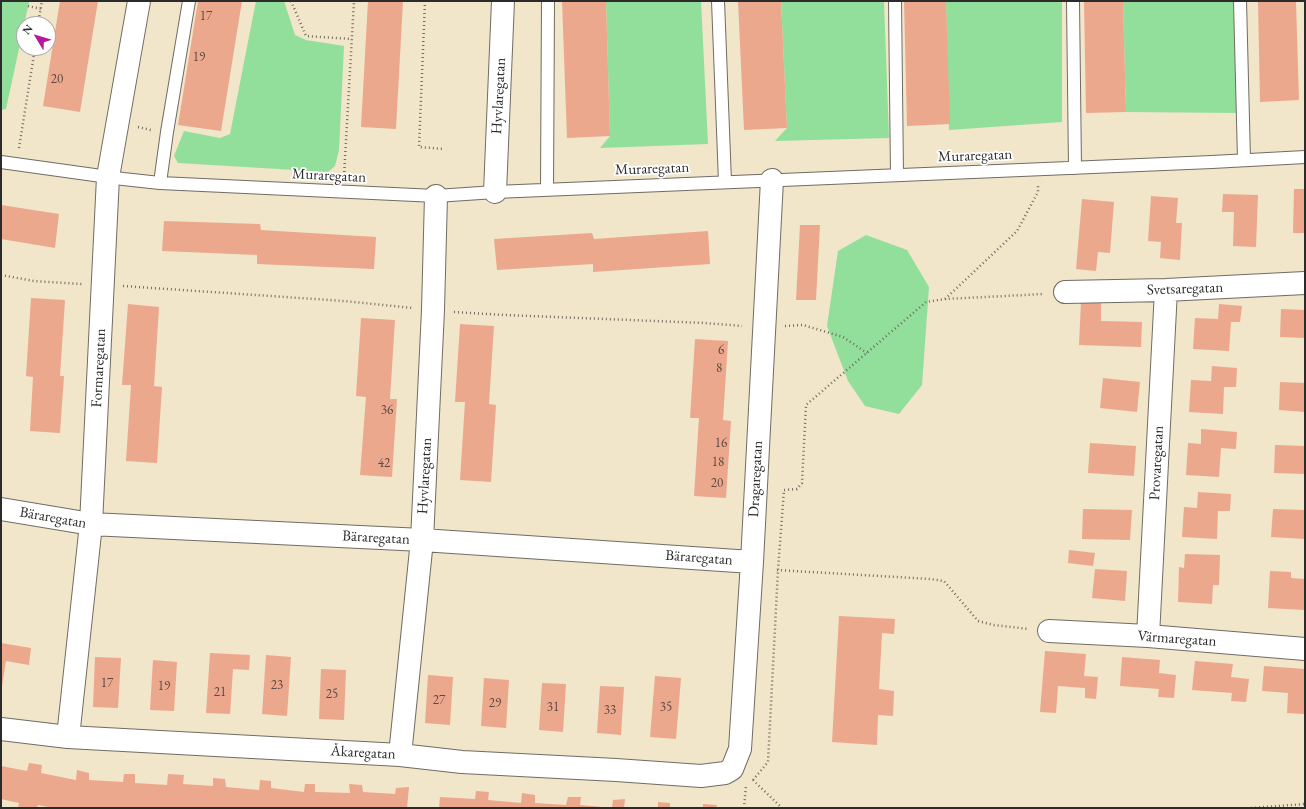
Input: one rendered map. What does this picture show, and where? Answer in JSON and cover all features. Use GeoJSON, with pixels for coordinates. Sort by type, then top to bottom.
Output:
{"type":"FeatureCollection","features":[{"type":"Feature","properties":{"kind":"street","name":"Formaregatan"},"geometry":{"type":"LineString","coordinates":[[68,737],[91,524],[108,177],[138,1]]}},
{"type":"Feature","properties":{"kind":"street","name":"Hyvlaregatan"},"geometry":{"type":"LineString","coordinates":[[495,192],[503,1]]}},
{"type":"Feature","properties":{"kind":"street","name":"Dragaregatan"},"geometry":{"type":"LineString","coordinates":[[736,770],[740,749],[772,180]]}},
{"type":"Feature","properties":{"kind":"street","name":"Hyvlaregatan"},"geometry":{"type":"LineString","coordinates":[[400,755],[422,540],[433,310],[436,196]]}},
{"type":"Feature","properties":{"kind":"street","name":"Svetsaregatan"},"geometry":{"type":"LineString","coordinates":[[1065,292],[1166,290],[1305,283]]}},
{"type":"Feature","properties":{"kind":"street","name":"Provaregatan"},"geometry":{"type":"LineString","coordinates":[[1148,636],[1166,290]]}},
{"type":"Feature","properties":{"kind":"street","name":"Bäraregatan"},"geometry":{"type":"LineString","coordinates":[[1,509],[91,524],[422,540],[751,565]]}},
{"type":"Feature","properties":{"kind":"street","name":"Värmaregatan"},"geometry":{"type":"LineString","coordinates":[[1049,631],[1148,636],[1305,649]]}},
{"type":"Feature","properties":{"kind":"street","name":"Åkaregatan"},"geometry":{"type":"LineString","coordinates":[[1,729],[68,737],[400,755],[462,762],[701,776],[736,770]]}},
{"type":"Feature","properties":{"kind":"lane"},"geometry":{"type":"LineString","coordinates":[[160,183],[189,1]]}},
{"type":"Feature","properties":{"kind":"lane"},"geometry":{"type":"LineString","coordinates":[[547,189],[548,1]]}},
{"type":"Feature","properties":{"kind":"lane"},"geometry":{"type":"LineString","coordinates":[[718,1],[724,182]]}},
{"type":"Feature","properties":{"kind":"lane"},"geometry":{"type":"LineString","coordinates":[[895,1],[897,175]]}},
{"type":"Feature","properties":{"kind":"lane"},"geometry":{"type":"LineString","coordinates":[[1073,1],[1075,168]]}},
{"type":"Feature","properties":{"kind":"lane"},"geometry":{"type":"LineString","coordinates":[[1240,1],[1244,160]]}},
{"type":"Feature","properties":{"kind":"lane","name":"Muraregatan"},"geometry":{"type":"LineString","coordinates":[[1,162],[160,183],[343,193],[436,196],[547,189],[1075,168],[1305,157]]}},
{"type":"Feature","properties":{"kind":"path"},"geometry":{"type":"LineString","coordinates":[[40,16],[42,1]]}},
{"type":"Feature","properties":{"kind":"path"},"geometry":{"type":"LineString","coordinates":[[291,1],[306,36],[352,39]]}},
{"type":"Feature","properties":{"kind":"path"},"geometry":{"type":"LineString","coordinates":[[343,193],[354,1]]}},
{"type":"Feature","properties":{"kind":"path"},"geometry":{"type":"LineString","coordinates":[[425,1],[419,147],[444,149]]}},
{"type":"Feature","properties":{"kind":"path"},"geometry":{"type":"LineString","coordinates":[[28,6],[41,9]]}},
{"type":"Feature","properties":{"kind":"path"},"geometry":{"type":"LineString","coordinates":[[17,164],[34,56]]}},
{"type":"Feature","properties":{"kind":"path"},"geometry":{"type":"LineString","coordinates":[[117,124],[167,132]]}},
{"type":"Feature","properties":{"kind":"path"},"geometry":{"type":"LineString","coordinates":[[945,299],[1017,230],[1038,192],[1039,169]]}},
{"type":"Feature","properties":{"kind":"path"},"geometry":{"type":"LineString","coordinates":[[1,275],[34,280],[344,301],[433,310],[505,315],[706,323],[764,327],[804,325],[843,337],[867,352]]}},
{"type":"Feature","properties":{"kind":"path"},"geometry":{"type":"LineString","coordinates":[[753,780],[768,762],[778,570],[784,490],[797,489],[802,483],[806,405],[926,302],[945,299],[1065,292]]}},
{"type":"Feature","properties":{"kind":"path"},"geometry":{"type":"LineString","coordinates":[[751,565],[778,570],[944,581],[978,621],[994,626],[1049,631]]}},
{"type":"Feature","properties":{"kind":"path"},"geometry":{"type":"LineString","coordinates":[[736,770],[753,780],[782,808]]}},
{"type":"Feature","properties":{"kind":"path"},"geometry":{"type":"LineString","coordinates":[[736,770],[744,808]]}},
{"type":"Feature","properties":{"kind":"path"},"geometry":{"type":"LineString","coordinates":[[1251,808],[1305,804]]}},
{"type":"Feature","properties":{"kind":"green space"},"geometry":{"type":"Polygon","coordinates":[[[1,1],[29,1],[26,16],[16,16],[16,56],[17,56],[6,109],[1,110],[1,1]]]}},
{"type":"Feature","properties":{"kind":"green space"},"geometry":{"type":"Polygon","coordinates":[[[256,1],[284,1],[295,35],[306,40],[344,46],[339,150],[335,166],[328,172],[178,163],[174,156],[184,131],[220,138],[230,134],[256,1]]]}},
{"type":"Feature","properties":{"kind":"green space"},"geometry":{"type":"Polygon","coordinates":[[[606,1],[701,1],[708,144],[600,148],[610,136],[606,1]]]}},
{"type":"Feature","properties":{"kind":"green space"},"geometry":{"type":"Polygon","coordinates":[[[781,1],[884,1],[889,138],[775,141],[787,128],[781,1]]]}},
{"type":"Feature","properties":{"kind":"green space"},"geometry":{"type":"Polygon","coordinates":[[[946,1],[1062,1],[1062,122],[949,130],[946,1]]]}},
{"type":"Feature","properties":{"kind":"green space"},"geometry":{"type":"Polygon","coordinates":[[[1123,1],[1238,1],[1238,113],[1126,112],[1123,1]]]}},
{"type":"Feature","properties":{"kind":"green space"},"geometry":{"type":"Polygon","coordinates":[[[866,235],[907,250],[929,287],[922,385],[899,414],[865,406],[848,381],[827,326],[838,251],[866,235]]]}},
{"type":"Feature","properties":{"kind":"building"},"geometry":{"type":"Polygon","coordinates":[[[60,1],[98,1],[80,112],[43,106],[51,56],[56,56],[56,26],[60,1]]]}},
{"type":"Feature","properties":{"kind":"building"},"geometry":{"type":"Polygon","coordinates":[[[198,1],[242,1],[221,131],[178,125],[198,1]]]}},
{"type":"Feature","properties":{"kind":"building"},"geometry":{"type":"Polygon","coordinates":[[[368,1],[403,1],[396,129],[361,127],[368,1]]]}},
{"type":"Feature","properties":{"kind":"building"},"geometry":{"type":"Polygon","coordinates":[[[562,1],[606,1],[610,136],[567,138],[562,1]]]}},
{"type":"Feature","properties":{"kind":"building"},"geometry":{"type":"Polygon","coordinates":[[[738,1],[781,1],[787,128],[744,130],[738,1]]]}},
{"type":"Feature","properties":{"kind":"building"},"geometry":{"type":"Polygon","coordinates":[[[904,1],[946,1],[950,124],[907,126],[904,1]]]}},
{"type":"Feature","properties":{"kind":"building"},"geometry":{"type":"Polygon","coordinates":[[[1084,1],[1123,1],[1126,112],[1086,113],[1084,1]]]}},
{"type":"Feature","properties":{"kind":"building"},"geometry":{"type":"Polygon","coordinates":[[[1258,1],[1296,1],[1299,100],[1260,102],[1258,1]]]}},
{"type":"Feature","properties":{"kind":"building"},"geometry":{"type":"Polygon","coordinates":[[[1294,189],[1305,189],[1305,233],[1293,233],[1294,189]]]}},
{"type":"Feature","properties":{"kind":"building"},"geometry":{"type":"Polygon","coordinates":[[[1223,194],[1258,195],[1256,247],[1233,246],[1234,212],[1222,212],[1223,194]]]}},
{"type":"Feature","properties":{"kind":"building"},"geometry":{"type":"Polygon","coordinates":[[[1151,196],[1178,198],[1176,223],[1182,223],[1180,260],[1160,258],[1161,242],[1148,241],[1151,196]]]}},
{"type":"Feature","properties":{"kind":"building"},"geometry":{"type":"Polygon","coordinates":[[[1082,199],[1114,202],[1110,253],[1098,252],[1096,271],[1076,269],[1082,199]]]}},
{"type":"Feature","properties":{"kind":"building"},"geometry":{"type":"Polygon","coordinates":[[[1,205],[59,214],[55,248],[1,239],[1,205]]]}},
{"type":"Feature","properties":{"kind":"building"},"geometry":{"type":"Polygon","coordinates":[[[164,221],[260,224],[261,230],[376,237],[374,269],[257,264],[257,255],[162,251],[164,221]]]}},
{"type":"Feature","properties":{"kind":"building"},"geometry":{"type":"Polygon","coordinates":[[[800,225],[820,225],[816,300],[796,300],[800,225]]]}},
{"type":"Feature","properties":{"kind":"building"},"geometry":{"type":"Polygon","coordinates":[[[708,231],[710,264],[593,272],[593,264],[497,270],[494,239],[592,233],[594,239],[708,231]]]}},
{"type":"Feature","properties":{"kind":"building"},"geometry":{"type":"Polygon","coordinates":[[[31,298],[65,300],[60,376],[64,376],[60,433],[30,431],[33,377],[26,376],[31,298]]]}},
{"type":"Feature","properties":{"kind":"building"},"geometry":{"type":"Polygon","coordinates":[[[1081,302],[1101,303],[1101,321],[1142,322],[1141,347],[1079,345],[1081,302]]]}},
{"type":"Feature","properties":{"kind":"building"},"geometry":{"type":"Polygon","coordinates":[[[128,304],[159,307],[154,386],[162,387],[157,463],[126,461],[131,385],[122,385],[128,304]]]}},
{"type":"Feature","properties":{"kind":"building"},"geometry":{"type":"Polygon","coordinates":[[[1219,304],[1242,306],[1240,322],[1231,322],[1229,351],[1193,349],[1195,318],[1218,319],[1219,304]]]}},
{"type":"Feature","properties":{"kind":"building"},"geometry":{"type":"Polygon","coordinates":[[[1281,309],[1305,310],[1305,338],[1280,337],[1281,309]]]}},
{"type":"Feature","properties":{"kind":"building"},"geometry":{"type":"Polygon","coordinates":[[[361,318],[395,320],[390,399],[397,399],[392,477],[360,475],[366,397],[356,396],[361,318]]]}},
{"type":"Feature","properties":{"kind":"building"},"geometry":{"type":"Polygon","coordinates":[[[460,324],[494,326],[489,404],[496,405],[491,482],[460,480],[465,402],[455,402],[460,324]]]}},
{"type":"Feature","properties":{"kind":"building"},"geometry":{"type":"Polygon","coordinates":[[[695,339],[728,341],[723,420],[731,421],[726,498],[694,496],[699,418],[690,418],[695,339]]]}},
{"type":"Feature","properties":{"kind":"building"},"geometry":{"type":"Polygon","coordinates":[[[1212,366],[1237,368],[1236,387],[1224,387],[1223,414],[1189,412],[1191,380],[1211,381],[1212,366]]]}},
{"type":"Feature","properties":{"kind":"building"},"geometry":{"type":"Polygon","coordinates":[[[1103,378],[1140,382],[1137,412],[1100,408],[1103,378]]]}},
{"type":"Feature","properties":{"kind":"building"},"geometry":{"type":"Polygon","coordinates":[[[1280,382],[1305,383],[1305,412],[1279,410],[1280,382]]]}},
{"type":"Feature","properties":{"kind":"building"},"geometry":{"type":"Polygon","coordinates":[[[1201,429],[1237,432],[1236,449],[1221,448],[1219,477],[1186,475],[1188,443],[1201,444],[1201,429]]]}},
{"type":"Feature","properties":{"kind":"building"},"geometry":{"type":"Polygon","coordinates":[[[1090,443],[1136,446],[1134,476],[1088,473],[1090,443]]]}},
{"type":"Feature","properties":{"kind":"building"},"geometry":{"type":"Polygon","coordinates":[[[1275,445],[1305,446],[1305,474],[1274,473],[1275,445]]]}},
{"type":"Feature","properties":{"kind":"building"},"geometry":{"type":"Polygon","coordinates":[[[1198,492],[1231,494],[1230,511],[1218,511],[1217,539],[1182,537],[1184,507],[1197,508],[1198,492]]]}},
{"type":"Feature","properties":{"kind":"building"},"geometry":{"type":"Polygon","coordinates":[[[1083,509],[1132,510],[1130,540],[1082,539],[1083,509]]]}},
{"type":"Feature","properties":{"kind":"building"},"geometry":{"type":"Polygon","coordinates":[[[1273,509],[1305,510],[1305,539],[1271,537],[1273,509]]]}},
{"type":"Feature","properties":{"kind":"building"},"geometry":{"type":"Polygon","coordinates":[[[1069,550],[1095,553],[1093,566],[1068,563],[1069,550]]]}},
{"type":"Feature","properties":{"kind":"building"},"geometry":{"type":"Polygon","coordinates":[[[1185,554],[1220,555],[1219,585],[1213,585],[1212,604],[1178,602],[1179,567],[1184,568],[1185,554]]]}},
{"type":"Feature","properties":{"kind":"building"},"geometry":{"type":"Polygon","coordinates":[[[1095,569],[1127,571],[1125,601],[1092,598],[1095,569]]]}},
{"type":"Feature","properties":{"kind":"building"},"geometry":{"type":"Polygon","coordinates":[[[1270,571],[1291,572],[1291,578],[1305,579],[1305,610],[1268,608],[1270,571]]]}},
{"type":"Feature","properties":{"kind":"building"},"geometry":{"type":"Polygon","coordinates":[[[839,616],[895,619],[894,634],[882,633],[879,689],[894,691],[893,716],[878,715],[877,745],[832,742],[839,616]]]}},
{"type":"Feature","properties":{"kind":"building"},"geometry":{"type":"Polygon","coordinates":[[[1,643],[31,648],[29,665],[6,661],[2,686],[1,643]]]}},
{"type":"Feature","properties":{"kind":"building"},"geometry":{"type":"Polygon","coordinates":[[[1045,651],[1086,654],[1084,676],[1098,677],[1096,699],[1085,698],[1085,688],[1058,686],[1056,713],[1040,712],[1045,651]]]}},
{"type":"Feature","properties":{"kind":"building"},"geometry":{"type":"Polygon","coordinates":[[[210,653],[250,655],[249,670],[233,669],[230,714],[206,713],[210,653]]]}},
{"type":"Feature","properties":{"kind":"building"},"geometry":{"type":"Polygon","coordinates":[[[266,655],[291,657],[287,716],[262,714],[266,655]]]}},
{"type":"Feature","properties":{"kind":"building"},"geometry":{"type":"Polygon","coordinates":[[[95,657],[121,658],[118,708],[93,707],[95,657]]]}},
{"type":"Feature","properties":{"kind":"building"},"geometry":{"type":"Polygon","coordinates":[[[1122,657],[1160,660],[1159,673],[1176,675],[1174,698],[1158,697],[1159,689],[1120,686],[1122,657]]]}},
{"type":"Feature","properties":{"kind":"building"},"geometry":{"type":"Polygon","coordinates":[[[153,660],[177,662],[174,711],[150,710],[153,660]]]}},
{"type":"Feature","properties":{"kind":"building"},"geometry":{"type":"Polygon","coordinates":[[[1195,661],[1233,664],[1231,677],[1249,679],[1246,702],[1231,701],[1232,693],[1192,690],[1195,661]]]}},
{"type":"Feature","properties":{"kind":"building"},"geometry":{"type":"Polygon","coordinates":[[[1264,666],[1305,669],[1304,714],[1287,713],[1288,693],[1262,691],[1264,666]]]}},
{"type":"Feature","properties":{"kind":"building"},"geometry":{"type":"Polygon","coordinates":[[[321,669],[346,670],[344,720],[319,719],[321,669]]]}},
{"type":"Feature","properties":{"kind":"building"},"geometry":{"type":"Polygon","coordinates":[[[428,675],[453,677],[450,725],[425,723],[428,675]]]}},
{"type":"Feature","properties":{"kind":"building"},"geometry":{"type":"Polygon","coordinates":[[[655,676],[681,678],[676,739],[650,737],[655,676]]]}},
{"type":"Feature","properties":{"kind":"building"},"geometry":{"type":"Polygon","coordinates":[[[484,678],[509,680],[506,728],[481,726],[484,678]]]}},
{"type":"Feature","properties":{"kind":"building"},"geometry":{"type":"Polygon","coordinates":[[[542,683],[566,684],[563,732],[539,730],[542,683]]]}},
{"type":"Feature","properties":{"kind":"building"},"geometry":{"type":"Polygon","coordinates":[[[600,686],[624,687],[621,735],[597,733],[600,686]]]}},
{"type":"Feature","properties":{"kind":"building"},"geometry":{"type":"Polygon","coordinates":[[[29,763],[42,765],[41,773],[76,780],[77,770],[89,773],[89,780],[123,782],[124,774],[135,774],[135,783],[167,785],[168,774],[184,775],[183,784],[213,786],[213,778],[225,779],[226,787],[259,790],[260,780],[271,781],[271,788],[304,792],[305,784],[315,784],[315,792],[350,793],[349,784],[362,785],[363,792],[395,794],[396,788],[409,787],[407,808],[53,808],[38,805],[37,808],[18,808],[19,803],[1,799],[1,766],[27,771],[29,763]]]}},
{"type":"Feature","properties":{"kind":"building"},"geometry":{"type":"Polygon","coordinates":[[[476,791],[489,792],[488,800],[521,803],[522,793],[535,795],[535,803],[566,805],[568,797],[581,797],[580,805],[602,808],[439,808],[440,797],[475,799],[476,791]]]}},
{"type":"Feature","properties":{"kind":"building"},"geometry":{"type":"Polygon","coordinates":[[[625,799],[624,808],[612,808],[613,800],[625,799]]]}},
{"type":"Feature","properties":{"kind":"building"},"geometry":{"type":"Polygon","coordinates":[[[658,802],[670,803],[670,808],[658,808],[658,802]]]}},
{"type":"Feature","properties":{"kind":"building"},"geometry":{"type":"Polygon","coordinates":[[[703,804],[717,805],[716,808],[703,808],[703,804]]]}}]}
